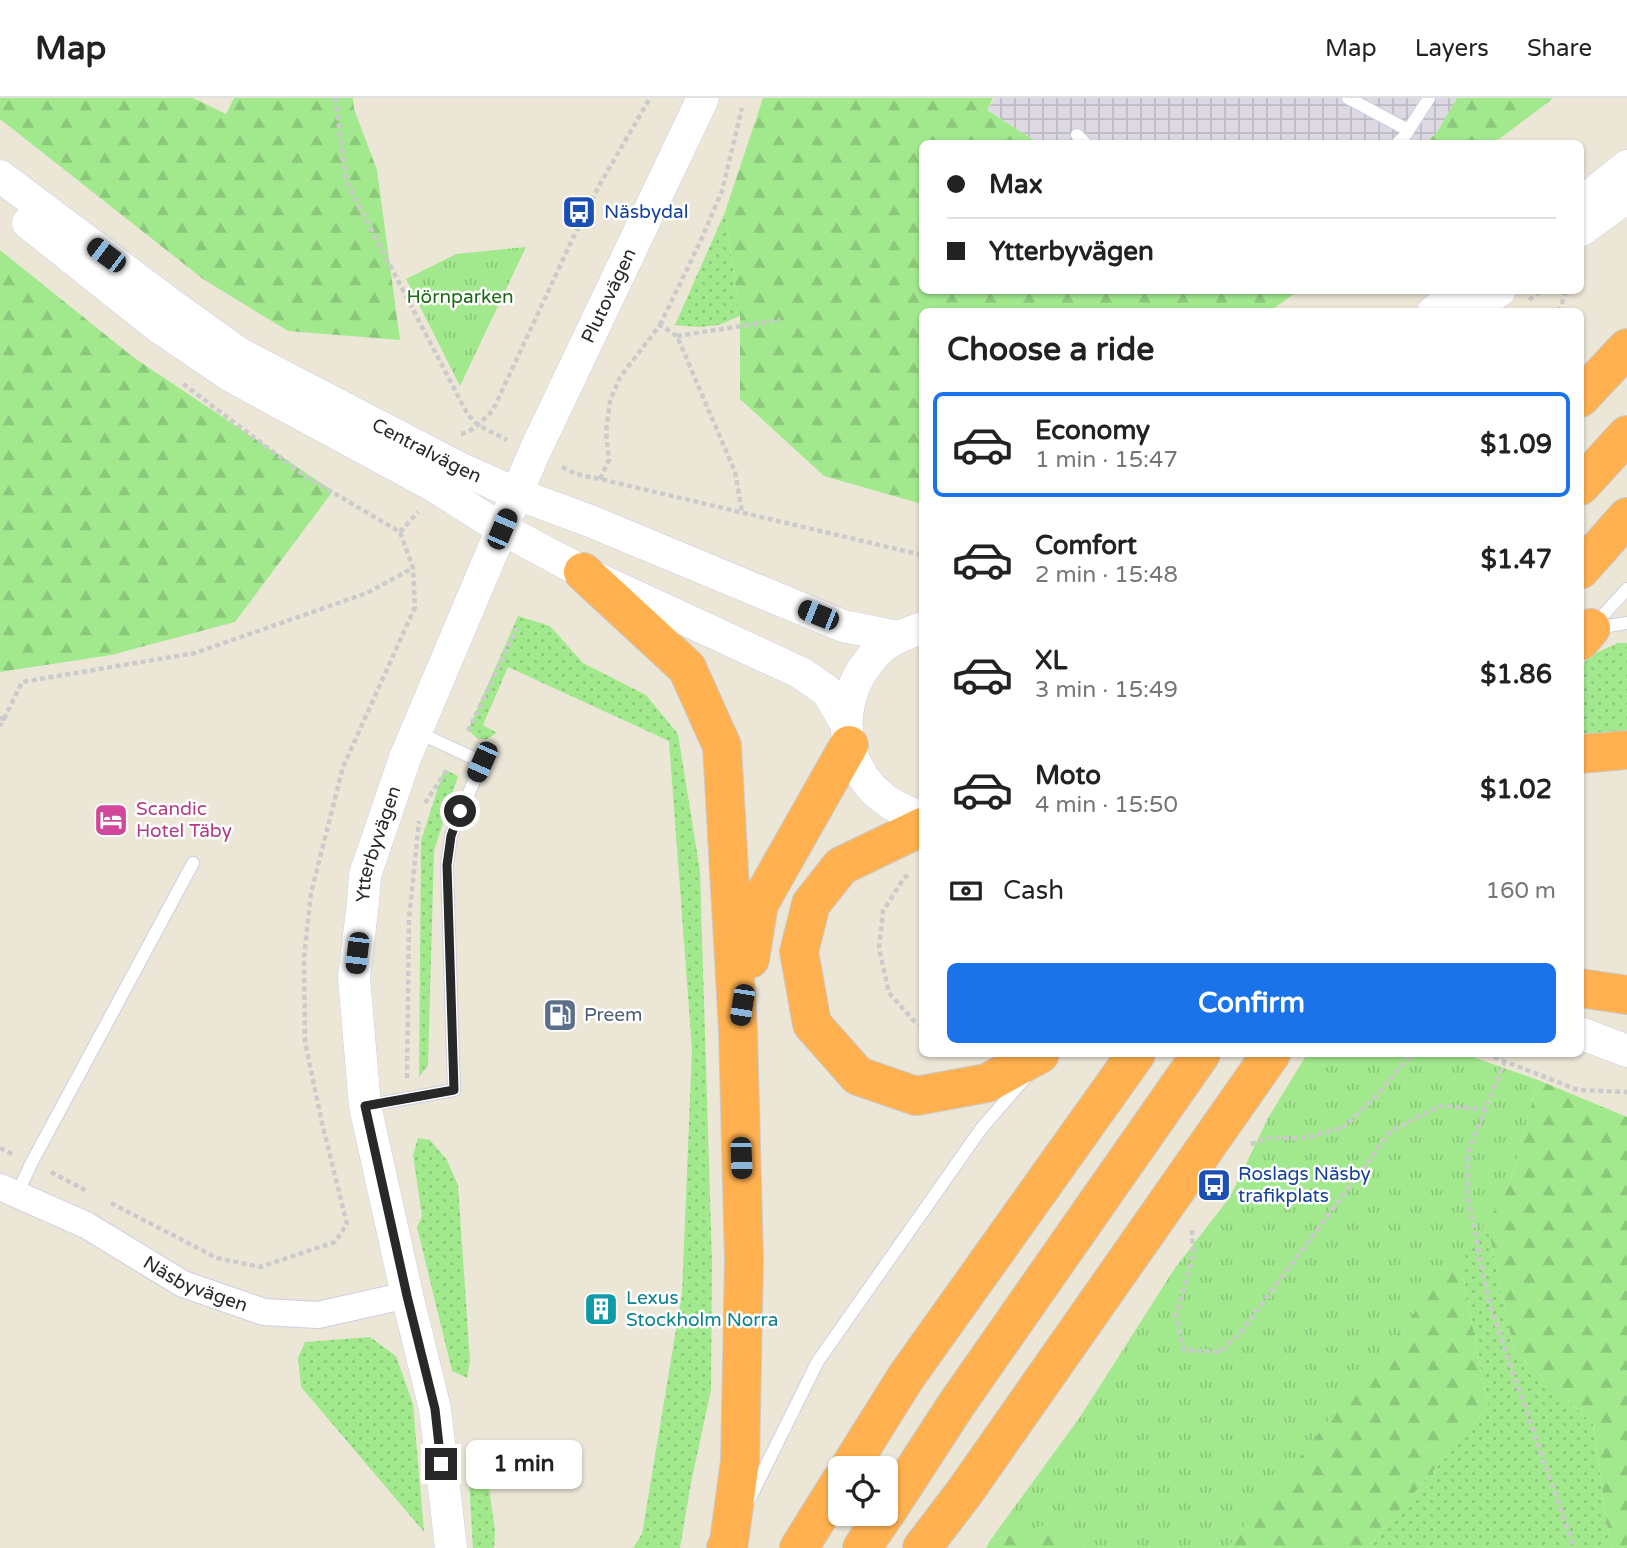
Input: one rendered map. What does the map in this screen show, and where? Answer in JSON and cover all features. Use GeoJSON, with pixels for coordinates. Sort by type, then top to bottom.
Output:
{"type":"FeatureCollection","features":[{"type":"Feature","properties":{"kind":"highway"},"geometry":{"type":"LineString","coordinates":[[1584,394],[1627,348]]}},
{"type":"Feature","properties":{"kind":"highway"},"geometry":{"type":"LineString","coordinates":[[1584,482],[1627,435]]}},
{"type":"Feature","properties":{"kind":"highway"},"geometry":{"type":"LineString","coordinates":[[1584,565],[1627,517]]}},
{"type":"Feature","properties":{"kind":"highway"},"geometry":{"type":"LineString","coordinates":[[583,572],[687,668],[722,746],[738,1030],[744,1273],[740,1461],[727,1545]]}},
{"type":"Feature","properties":{"kind":"highway"},"geometry":{"type":"LineString","coordinates":[[738,1030],[759,904],[847,734]]}},
{"type":"Feature","properties":{"kind":"highway"},"geometry":{"type":"LineString","coordinates":[[1584,754],[1627,750]]}},
{"type":"Feature","properties":{"kind":"highway"},"geometry":{"type":"LineString","coordinates":[[919,828],[841,866],[811,904],[799,952],[812,1024],[858,1076],[916,1096],[987,1083],[1035,1057]]}},
{"type":"Feature","properties":{"kind":"highway"},"geometry":{"type":"LineString","coordinates":[[1584,989],[1627,995]]}},
{"type":"Feature","properties":{"kind":"highway"},"geometry":{"type":"LineString","coordinates":[[856,1456],[905,1377],[1134,1057]]}},
{"type":"Feature","properties":{"kind":"highway"},"geometry":{"type":"LineString","coordinates":[[898,1493],[956,1405],[1199,1057]]}},
{"type":"Feature","properties":{"kind":"highway"},"geometry":{"type":"LineString","coordinates":[[922,1548],[964,1493],[1269,1057]]}},
{"type":"Feature","properties":{"kind":"highway"},"geometry":{"type":"LineString","coordinates":[[799,1548],[828,1501]]}},
{"type":"Feature","properties":{"kind":"highway"},"geometry":{"type":"LineString","coordinates":[[862,1548],[876,1526]]}},
{"type":"Feature","properties":{"kind":"street","name":"Plutovägen"},"geometry":{"type":"LineString","coordinates":[[502,529],[534,453],[703,98]]}},
{"type":"Feature","properties":{"kind":"street"},"geometry":{"type":"LineString","coordinates":[[1584,201],[1627,166]]}},
{"type":"Feature","properties":{"kind":"street","name":"Centralvägen"},"geometry":{"type":"LineString","coordinates":[[0,176],[240,354],[457,467],[517,494],[602,526],[843,626],[910,633]]}},
{"type":"Feature","properties":{"kind":"street"},"geometry":{"type":"LineString","coordinates":[[1584,228],[1627,197]]}},
{"type":"Feature","properties":{"kind":"street","name":"Centralvägen"},"geometry":{"type":"LineString","coordinates":[[0,201],[156,325],[231,376],[447,493],[502,529],[583,572],[801,673],[827,691],[847,734],[860,773],[880,796],[905,813],[919,816]]}},
{"type":"Feature","properties":{"kind":"street"},"geometry":{"type":"LineString","coordinates":[[1438,308],[1457,294]]}},
{"type":"Feature","properties":{"kind":"street"},"geometry":{"type":"LineString","coordinates":[[1476,308],[1495,294]]}},
{"type":"Feature","properties":{"kind":"street","name":"Ytterbyvägen"},"geometry":{"type":"LineString","coordinates":[[451,1548],[435,1409],[365,1106],[354,978],[365,875],[405,758],[502,529]]}},
{"type":"Feature","properties":{"kind":"street","name":"Centralvägen"},"geometry":{"type":"LineString","coordinates":[[847,734],[849,698],[860,673],[877,652],[910,633]]}},
{"type":"Feature","properties":{"kind":"street"},"geometry":{"type":"LineString","coordinates":[[1584,995],[1627,1011]]}},
{"type":"Feature","properties":{"kind":"street"},"geometry":{"type":"LineString","coordinates":[[1584,1035],[1627,1051]]}},
{"type":"Feature","properties":{"kind":"street","name":"Näsbyvägen"},"geometry":{"type":"LineString","coordinates":[[9,1191],[86,1225],[183,1284],[264,1312],[318,1315],[407,1296]]}},
{"type":"Feature","properties":{"kind":"lane"},"geometry":{"type":"LineString","coordinates":[[1348,98],[1408,130]]}},
{"type":"Feature","properties":{"kind":"lane"},"geometry":{"type":"LineString","coordinates":[[1400,140],[1429,98]]}},
{"type":"Feature","properties":{"kind":"lane"},"geometry":{"type":"LineString","coordinates":[[1599,631],[1627,589]]}},
{"type":"Feature","properties":{"kind":"lane"},"geometry":{"type":"LineString","coordinates":[[365,1106],[454,1090],[447,865],[451,836],[482,762],[417,732]]}},
{"type":"Feature","properties":{"kind":"lane"},"geometry":{"type":"LineString","coordinates":[[9,1191],[32,1162],[193,863]]}},
{"type":"Feature","properties":{"kind":"lane"},"geometry":{"type":"LineString","coordinates":[[727,1545],[818,1361],[981,1129],[1043,1057]]}},
{"type":"Feature","properties":{"kind":"path"},"geometry":{"type":"LineString","coordinates":[[335,98],[347,183],[468,415],[478,425]]}},
{"type":"Feature","properties":{"kind":"path"},"geometry":{"type":"LineString","coordinates":[[453,435],[465,434],[493,410],[601,185],[650,98]]}},
{"type":"Feature","properties":{"kind":"path"},"geometry":{"type":"LineString","coordinates":[[742,108],[722,191],[660,325],[620,377],[610,401],[606,432],[609,460],[600,479],[919,554]]}},
{"type":"Feature","properties":{"kind":"path"},"geometry":{"type":"LineString","coordinates":[[677,336],[780,320]]}},
{"type":"Feature","properties":{"kind":"path"},"geometry":{"type":"LineString","coordinates":[[660,325],[677,336],[735,472],[742,512]]}},
{"type":"Feature","properties":{"kind":"path"},"geometry":{"type":"LineString","coordinates":[[0,726],[22,682],[195,653],[367,593],[413,568],[400,532],[305,476],[180,381]]}},
{"type":"Feature","properties":{"kind":"path"},"geometry":{"type":"LineString","coordinates":[[913,873],[904,877],[883,911],[879,948],[889,993],[919,1024]]}},
{"type":"Feature","properties":{"kind":"path"},"geometry":{"type":"LineString","coordinates":[[1242,1147],[1269,1138],[1305,1138],[1344,1127],[1375,1097],[1409,1057]]}},
{"type":"Feature","properties":{"kind":"path"},"geometry":{"type":"LineString","coordinates":[[1494,1057],[1577,1090],[1627,1091]]}},
{"type":"Feature","properties":{"kind":"path"},"geometry":{"type":"LineString","coordinates":[[1505,1061],[1468,1152],[1468,1199],[1489,1303],[1574,1548]]}},
{"type":"Feature","properties":{"kind":"path"},"geometry":{"type":"LineString","coordinates":[[1191,1219],[1193,1256],[1176,1316],[1184,1350],[1220,1352],[1240,1333],[1391,1130],[1440,1106],[1485,1110]]}},
{"type":"Feature","properties":{"kind":"path"},"geometry":{"type":"LineString","coordinates":[[0,1148],[93,1194]]}},
{"type":"Feature","properties":{"kind":"path"},"geometry":{"type":"LineString","coordinates":[[106,1200],[217,1258],[260,1267],[335,1242],[347,1224]]}},
{"type":"Feature","properties":{"kind":"shaded area"},"geometry":{"type":"Polygon","coordinates":[[[995,98],[1457,98],[1430,140],[1033,140],[987,110],[995,98]]]}},
{"type":"Feature","properties":{"kind":"green space"},"geometry":{"type":"Polygon","coordinates":[[[0,98],[193,98],[226,114],[234,98],[353,98],[354,109],[377,170],[400,340],[288,331],[203,279],[0,119],[0,98]]]}},
{"type":"Feature","properties":{"kind":"green space"},"geometry":{"type":"Polygon","coordinates":[[[763,98],[993,98],[987,110],[1033,140],[919,140],[919,294],[1294,294],[1274,308],[919,308],[919,503],[824,476],[740,399],[740,316],[725,212],[763,98]]]}},
{"type":"Feature","properties":{"kind":"green space"},"geometry":{"type":"Polygon","coordinates":[[[1457,98],[1552,98],[1498,140],[1429,140],[1437,132],[1457,98]]]}},
{"type":"Feature","properties":{"kind":"green space"},"geometry":{"type":"Polygon","coordinates":[[[725,212],[740,316],[719,325],[675,325],[725,212]]]}},
{"type":"Feature","properties":{"kind":"green space","name":"Hörnparken"},"geometry":{"type":"Polygon","coordinates":[[[526,247],[460,386],[406,279],[456,254],[526,247]]]}},
{"type":"Feature","properties":{"kind":"green space"},"geometry":{"type":"Polygon","coordinates":[[[0,250],[133,357],[333,491],[235,622],[111,655],[0,672],[0,250]]]}},
{"type":"Feature","properties":{"kind":"green space"},"geometry":{"type":"Polygon","coordinates":[[[518,616],[550,626],[583,663],[646,695],[678,734],[700,871],[712,1262],[711,1390],[680,1548],[633,1548],[642,1534],[682,1294],[692,1049],[669,741],[508,667],[483,725],[497,733],[487,739],[478,739],[468,730],[518,616]]]}},
{"type":"Feature","properties":{"kind":"green space"},"geometry":{"type":"Polygon","coordinates":[[[1618,643],[1627,643],[1627,735],[1584,736],[1584,663],[1591,655],[1618,643]]]}},
{"type":"Feature","properties":{"kind":"green space"},"geometry":{"type":"Polygon","coordinates":[[[444,769],[458,776],[434,851],[428,1066],[419,1077],[421,841],[444,769]]]}},
{"type":"Feature","properties":{"kind":"green space"},"geometry":{"type":"Polygon","coordinates":[[[1305,1057],[1473,1057],[1538,1080],[1510,1183],[1487,1222],[1227,1548],[1086,1548],[1051,1523],[989,1542],[1080,1417],[1175,1268],[1230,1197],[1268,1118],[1305,1057]]]}},
{"type":"Feature","properties":{"kind":"green space"},"geometry":{"type":"Polygon","coordinates":[[[1538,1080],[1627,1117],[1627,1548],[1612,1548],[1593,1424],[1514,1351],[1487,1222],[1510,1183],[1538,1080]]]}},
{"type":"Feature","properties":{"kind":"green space"},"geometry":{"type":"Polygon","coordinates":[[[418,1138],[430,1140],[447,1160],[458,1185],[470,1361],[467,1378],[452,1371],[417,1227],[422,1216],[413,1155],[418,1138]]]}},
{"type":"Feature","properties":{"kind":"green space"},"geometry":{"type":"Polygon","coordinates":[[[1487,1222],[1514,1351],[1593,1424],[1612,1548],[1367,1548],[1488,1407],[1459,1256],[1487,1222]]]}},
{"type":"Feature","properties":{"kind":"green space"},"geometry":{"type":"Polygon","coordinates":[[[1459,1256],[1488,1407],[1367,1548],[1227,1548],[1459,1256]]]}},
{"type":"Feature","properties":{"kind":"green space"},"geometry":{"type":"Polygon","coordinates":[[[370,1337],[396,1356],[413,1404],[424,1532],[301,1387],[298,1358],[305,1342],[370,1337]]]}},
{"type":"Feature","properties":{"kind":"green space"},"geometry":{"type":"Polygon","coordinates":[[[483,1443],[495,1531],[494,1548],[473,1548],[467,1445],[483,1443]]]}},
{"type":"Feature","properties":{"kind":"green space"},"geometry":{"type":"Polygon","coordinates":[[[1051,1523],[1086,1548],[986,1548],[989,1542],[1051,1523]]]}},
{"type":"Feature","properties":{"kind":"place","name":"Näsbydal"},"geometry":{"type":"Point","coordinates":[579,212]}},
{"type":"Feature","properties":{"kind":"place","name":"Scandic Hotel Täby"},"geometry":{"type":"Point","coordinates":[111,820]}},
{"type":"Feature","properties":{"kind":"place","name":"Preem"},"geometry":{"type":"Point","coordinates":[560,1015]}},
{"type":"Feature","properties":{"kind":"place","name":"Roslags Näsby trafikplats"},"geometry":{"type":"Point","coordinates":[1214,1185]}},
{"type":"Feature","properties":{"kind":"place","name":"Lexus Stockholm Norra"},"geometry":{"type":"Point","coordinates":[601,1309]}},
{"type":"Feature","properties":{"kind":"route"},"geometry":{"type":"LineString","coordinates":[[441,1464],[435,1409],[365,1106],[454,1090],[447,865],[451,836],[460,811]]}}]}
